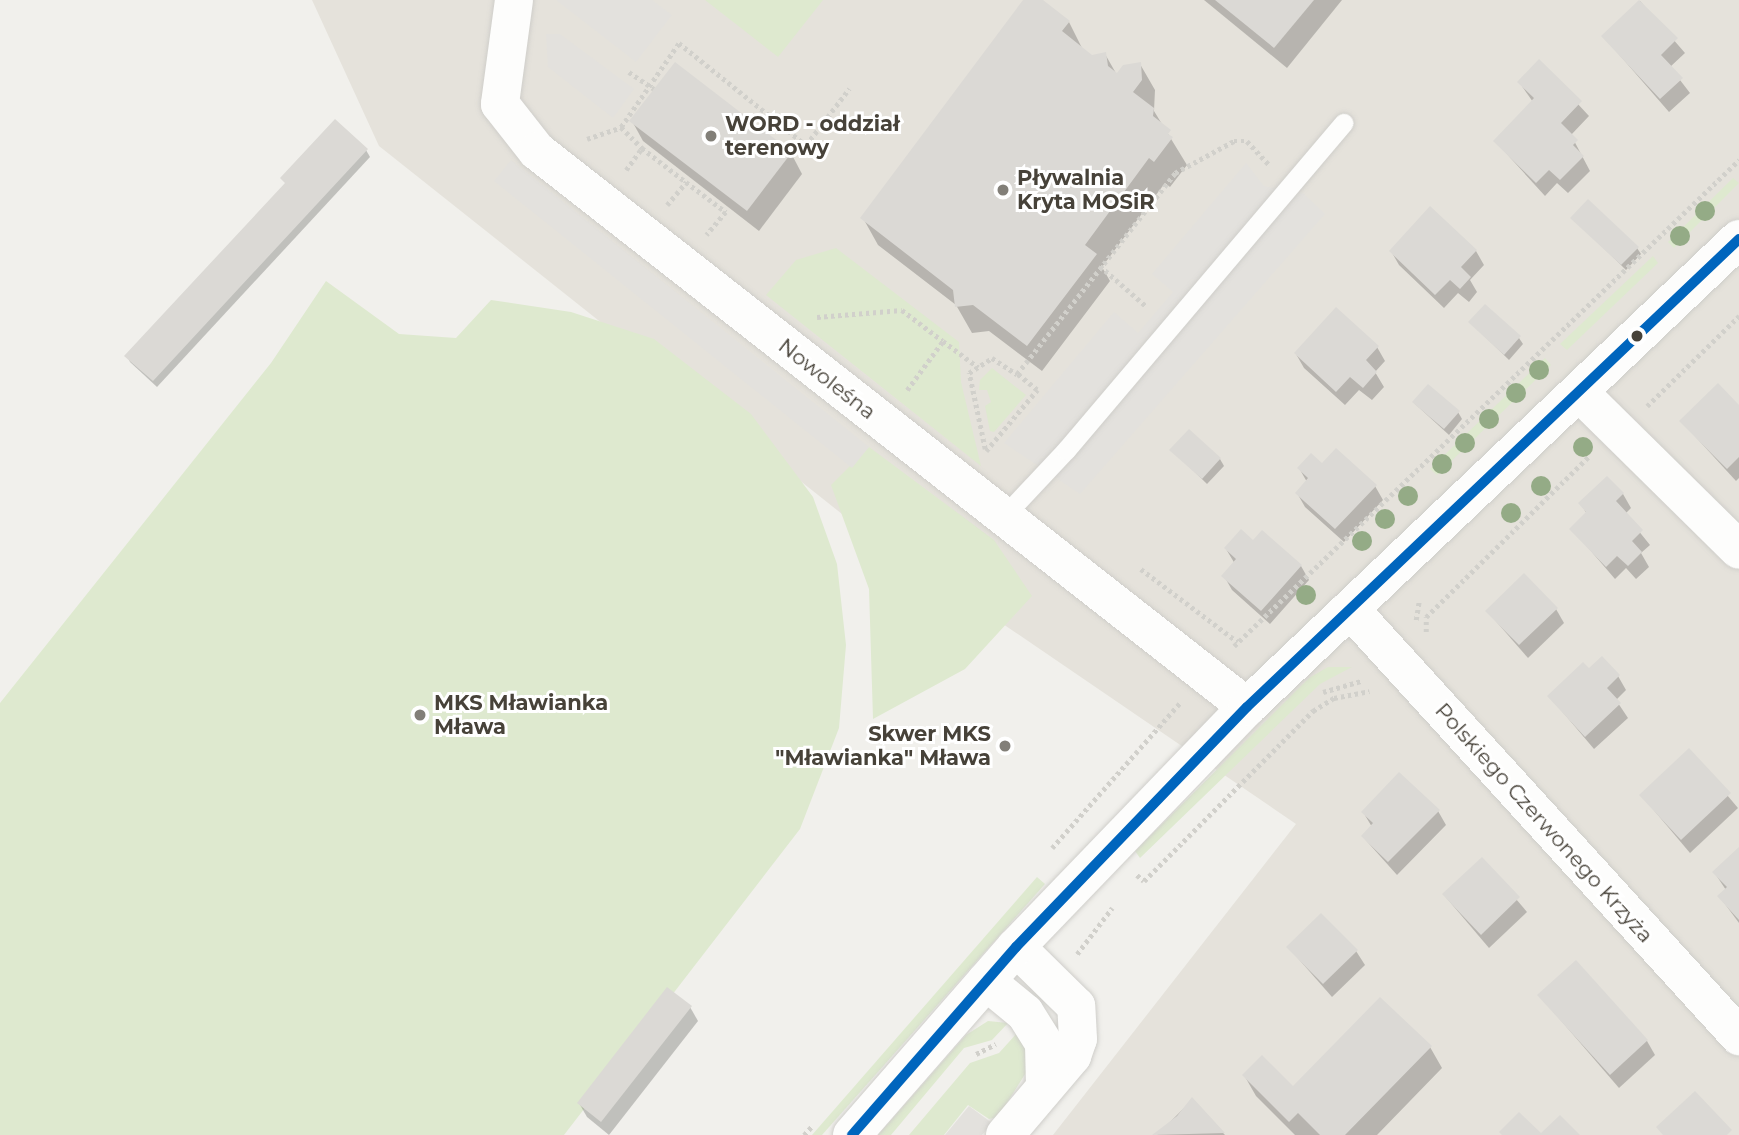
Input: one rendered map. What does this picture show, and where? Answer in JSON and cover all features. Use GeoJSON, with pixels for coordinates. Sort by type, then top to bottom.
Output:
{"type":"FeatureCollection","features":[{"type":"Feature","properties":{"kind":"street","name":"Nowoleśna"},"geometry":{"type":"LineString","coordinates":[[514,0],[500,104],[537,151],[1247,707]]}},
{"type":"Feature","properties":{"kind":"street"},"geometry":{"type":"LineString","coordinates":[[852,1135],[1016,947],[1107,849],[1247,707],[1739,239]]}},
{"type":"Feature","properties":{"kind":"street"},"geometry":{"type":"LineString","coordinates":[[1580,393],[1739,550]]}},
{"type":"Feature","properties":{"kind":"street","name":"Polskiego Czerwonego Krzyża"},"geometry":{"type":"LineString","coordinates":[[1350,609],[1739,1036]]}},
{"type":"Feature","properties":{"kind":"street"},"geometry":{"type":"LineString","coordinates":[[1005,1135],[1072,1056],[1078,1039],[1076,1006],[1055,982],[1016,947]]}},
{"type":"Feature","properties":{"kind":"street"},"geometry":{"type":"LineString","coordinates":[[986,981],[1025,1013],[1044,1044],[1045,1086]]}},
{"type":"Feature","properties":{"kind":"lane"},"geometry":{"type":"LineString","coordinates":[[1003,517],[1170,327],[1343,123]]}},
{"type":"Feature","properties":{"kind":"path"},"geometry":{"type":"LineString","coordinates":[[582,141],[621,127],[647,84],[679,43],[806,145],[849,89]]}},
{"type":"Feature","properties":{"kind":"path"},"geometry":{"type":"LineString","coordinates":[[629,72],[654,89]]}},
{"type":"Feature","properties":{"kind":"path"},"geometry":{"type":"LineString","coordinates":[[621,127],[642,148],[726,212],[705,238]]}},
{"type":"Feature","properties":{"kind":"path"},"geometry":{"type":"LineString","coordinates":[[1017,374],[1175,173],[1234,141],[1247,141],[1289,186]]}},
{"type":"Feature","properties":{"kind":"path"},"geometry":{"type":"LineString","coordinates":[[623,174],[642,148]]}},
{"type":"Feature","properties":{"kind":"path"},"geometry":{"type":"LineString","coordinates":[[658,216],[686,182]]}},
{"type":"Feature","properties":{"kind":"path"},"geometry":{"type":"LineString","coordinates":[[1100,266],[1170,327]]}},
{"type":"Feature","properties":{"kind":"path"},"geometry":{"type":"LineString","coordinates":[[817,317],[902,310],[978,367]]}},
{"type":"Feature","properties":{"kind":"path"},"geometry":{"type":"LineString","coordinates":[[1315,697],[1337,685],[1374,679],[1427,648],[1426,617],[1594,451],[1620,432],[1739,316]]}},
{"type":"Feature","properties":{"kind":"path"},"geometry":{"type":"LineString","coordinates":[[907,390],[943,341]]}},
{"type":"Feature","properties":{"kind":"path"},"geometry":{"type":"LineString","coordinates":[[992,358],[1017,374],[1037,390],[985,452],[969,373],[992,358]]}},
{"type":"Feature","properties":{"kind":"path"},"geometry":{"type":"LineString","coordinates":[[1076,817],[1144,881],[1313,711],[1334,698],[1384,689],[1413,642],[1419,601],[1426,594]]}},
{"type":"Feature","properties":{"kind":"path"},"geometry":{"type":"LineString","coordinates":[[1132,881],[1142,868]]}},
{"type":"Feature","properties":{"kind":"path"},"geometry":{"type":"LineString","coordinates":[[1055,982],[1119,899]]}},
{"type":"Feature","properties":{"kind":"path"},"geometry":{"type":"LineString","coordinates":[[964,1058],[992,1048],[1025,1013]]}},
{"type":"Feature","properties":{"kind":"shaded area"},"geometry":{"type":"Polygon","coordinates":[[[312,0],[1739,0],[1739,1135],[1053,1135],[1296,824],[842,514],[379,146],[312,0]]]}},
{"type":"Feature","properties":{"kind":"shaded area"},"geometry":{"type":"Polygon","coordinates":[[[556,0],[652,0],[672,15],[636,62],[556,0]]]}},
{"type":"Feature","properties":{"kind":"shaded area"},"geometry":{"type":"Polygon","coordinates":[[[546,34],[560,34],[634,89],[613,118],[548,67],[546,34]]]}},
{"type":"Feature","properties":{"kind":"shaded area"},"geometry":{"type":"Polygon","coordinates":[[[511,160],[869,447],[852,468],[494,181],[511,160]]]}},
{"type":"Feature","properties":{"kind":"shaded area"},"geometry":{"type":"Polygon","coordinates":[[[1246,163],[1264,186],[1303,193],[1325,214],[1080,494],[1004,443],[1114,312],[1138,333],[1173,292],[1152,274],[1246,163]]]}},
{"type":"Feature","properties":{"kind":"shaded area"},"geometry":{"type":"Polygon","coordinates":[[[969,1106],[992,1123],[982,1135],[945,1135],[969,1106]]]}},
{"type":"Feature","properties":{"kind":"green space"},"geometry":{"type":"Polygon","coordinates":[[[705,0],[823,0],[778,57],[705,0]]]}},
{"type":"Feature","properties":{"kind":"green space"},"geometry":{"type":"Polygon","coordinates":[[[1733,178],[1739,183],[1674,248],[1668,242],[1733,178]]]}},
{"type":"Feature","properties":{"kind":"green space"},"geometry":{"type":"Polygon","coordinates":[[[836,248],[959,342],[961,382],[981,466],[766,295],[796,260],[836,248]]]}},
{"type":"Feature","properties":{"kind":"green space"},"geometry":{"type":"Polygon","coordinates":[[[1653,256],[1658,263],[1567,350],[1560,344],[1653,256]]]}},
{"type":"Feature","properties":{"kind":"green space","name":"MKS Mławianka Mława"},"geometry":{"type":"Polygon","coordinates":[[[326,281],[399,334],[456,338],[491,300],[571,312],[654,339],[751,414],[813,497],[837,564],[846,645],[839,728],[800,829],[564,1135],[0,1135],[0,703],[271,363],[326,281]]]}},
{"type":"Feature","properties":{"kind":"green space"},"geometry":{"type":"Polygon","coordinates":[[[1545,358],[1551,365],[1437,475],[1430,469],[1545,358]]]}},
{"type":"Feature","properties":{"kind":"green space"},"geometry":{"type":"Polygon","coordinates":[[[992,368],[1026,395],[994,432],[990,431],[985,406],[991,402],[987,390],[979,390],[980,380],[992,368]]]}},
{"type":"Feature","properties":{"kind":"green space"},"geometry":{"type":"Polygon","coordinates":[[[869,447],[994,540],[1032,596],[965,669],[873,719],[869,589],[831,485],[869,447]]]}},
{"type":"Feature","properties":{"kind":"green space"},"geometry":{"type":"Polygon","coordinates":[[[1328,667],[1352,667],[1320,684],[1140,858],[1135,851],[1309,678],[1328,667]]]}},
{"type":"Feature","properties":{"kind":"green space"},"geometry":{"type":"Polygon","coordinates":[[[1037,877],[1045,884],[822,1135],[812,1135],[1037,877]]]}},
{"type":"Feature","properties":{"kind":"green space"},"geometry":{"type":"Polygon","coordinates":[[[988,1021],[1008,1023],[992,1040],[964,1048],[891,1135],[878,1135],[966,1035],[988,1021]]]}},
{"type":"Feature","properties":{"kind":"green space"},"geometry":{"type":"Polygon","coordinates":[[[1019,1031],[1024,1036],[1029,1068],[998,1117],[989,1119],[968,1105],[944,1135],[909,1135],[970,1063],[999,1053],[1019,1031]]]}},
{"type":"Feature","properties":{"kind":"building","name":"Pływalnia Kryta MOSiR"},"geometry":{"type":"Polygon","coordinates":[[[1023,0],[1043,0],[1070,21],[1062,31],[1092,55],[1106,52],[1108,66],[1117,73],[1123,65],[1141,62],[1142,80],[1133,92],[1154,108],[1153,116],[1171,130],[1168,134],[1173,137],[1154,162],[1149,158],[1085,245],[1097,254],[1027,346],[973,305],[955,307],[953,290],[860,218],[1023,0]]]}},
{"type":"Feature","properties":{"kind":"building"},"geometry":{"type":"Polygon","coordinates":[[[1215,0],[1314,0],[1274,48],[1215,0]]]}},
{"type":"Feature","properties":{"kind":"building"},"geometry":{"type":"Polygon","coordinates":[[[1639,0],[1678,38],[1661,55],[1683,78],[1660,99],[1601,36],[1639,0]]]}},
{"type":"Feature","properties":{"kind":"building"},"geometry":{"type":"Polygon","coordinates":[[[1539,59],[1582,101],[1561,123],[1578,140],[1573,145],[1584,156],[1560,180],[1549,170],[1536,183],[1493,141],[1534,98],[1517,82],[1539,59]]]}},
{"type":"Feature","properties":{"kind":"building","name":"WORD - oddział terenowy"},"geometry":{"type":"Polygon","coordinates":[[[675,62],[792,152],[747,211],[629,121],[675,62]]]}},
{"type":"Feature","properties":{"kind":"building"},"geometry":{"type":"Polygon","coordinates":[[[335,119],[368,149],[153,381],[124,356],[285,183],[280,178],[335,119]]]}},
{"type":"Feature","properties":{"kind":"building"},"geometry":{"type":"Polygon","coordinates":[[[1588,199],[1639,247],[1621,265],[1570,218],[1588,199]]]}},
{"type":"Feature","properties":{"kind":"building"},"geometry":{"type":"Polygon","coordinates":[[[1430,206],[1477,250],[1461,267],[1471,277],[1460,289],[1450,280],[1435,295],[1389,251],[1430,206]]]}},
{"type":"Feature","properties":{"kind":"building"},"geometry":{"type":"Polygon","coordinates":[[[1485,304],[1521,336],[1504,355],[1468,322],[1485,304]]]}},
{"type":"Feature","properties":{"kind":"building"},"geometry":{"type":"Polygon","coordinates":[[[1336,307],[1379,346],[1366,360],[1377,372],[1363,388],[1350,377],[1336,392],[1294,353],[1336,307]]]}},
{"type":"Feature","properties":{"kind":"building"},"geometry":{"type":"Polygon","coordinates":[[[1718,383],[1739,405],[1739,457],[1727,469],[1679,421],[1718,383]]]}},
{"type":"Feature","properties":{"kind":"building"},"geometry":{"type":"Polygon","coordinates":[[[1428,384],[1460,411],[1444,429],[1412,402],[1428,384]]]}},
{"type":"Feature","properties":{"kind":"building"},"geometry":{"type":"Polygon","coordinates":[[[1189,429],[1221,458],[1202,479],[1169,450],[1189,429]]]}},
{"type":"Feature","properties":{"kind":"building"},"geometry":{"type":"Polygon","coordinates":[[[1336,448],[1377,485],[1335,529],[1295,493],[1308,478],[1297,468],[1311,453],[1322,463],[1336,448]]]}},
{"type":"Feature","properties":{"kind":"building"},"geometry":{"type":"Polygon","coordinates":[[[1607,476],[1624,493],[1616,501],[1643,530],[1632,541],[1642,552],[1628,566],[1617,556],[1606,567],[1569,529],[1586,512],[1578,503],[1607,476]]]}},
{"type":"Feature","properties":{"kind":"building"},"geometry":{"type":"Polygon","coordinates":[[[1241,529],[1253,540],[1262,530],[1302,565],[1261,611],[1221,576],[1236,559],[1224,548],[1241,529]]]}},
{"type":"Feature","properties":{"kind":"building"},"geometry":{"type":"Polygon","coordinates":[[[1524,573],[1558,608],[1519,645],[1485,611],[1524,573]]]}},
{"type":"Feature","properties":{"kind":"building"},"geometry":{"type":"Polygon","coordinates":[[[1602,656],[1620,675],[1607,688],[1621,703],[1585,737],[1547,696],[1583,662],[1589,668],[1602,656]]]}},
{"type":"Feature","properties":{"kind":"building"},"geometry":{"type":"Polygon","coordinates":[[[1689,748],[1731,793],[1681,840],[1639,795],[1689,748]]]}},
{"type":"Feature","properties":{"kind":"building"},"geometry":{"type":"Polygon","coordinates":[[[1399,772],[1440,810],[1388,862],[1361,836],[1373,823],[1361,812],[1399,772]]]}},
{"type":"Feature","properties":{"kind":"building"},"geometry":{"type":"Polygon","coordinates":[[[1739,847],[1739,920],[1717,896],[1727,887],[1712,872],[1739,847]]]}},
{"type":"Feature","properties":{"kind":"building"},"geometry":{"type":"Polygon","coordinates":[[[1482,857],[1520,897],[1481,935],[1442,894],[1482,857]]]}},
{"type":"Feature","properties":{"kind":"building"},"geometry":{"type":"Polygon","coordinates":[[[1321,913],[1358,950],[1323,984],[1286,947],[1321,913]]]}},
{"type":"Feature","properties":{"kind":"building"},"geometry":{"type":"Polygon","coordinates":[[[1576,960],[1648,1040],[1610,1075],[1537,995],[1576,960]]]}},
{"type":"Feature","properties":{"kind":"building"},"geometry":{"type":"Polygon","coordinates":[[[667,987],[692,1006],[601,1122],[577,1103],[667,987]]]}},
{"type":"Feature","properties":{"kind":"building"},"geometry":{"type":"Polygon","coordinates":[[[1380,997],[1432,1046],[1345,1135],[1320,1135],[1298,1113],[1289,1122],[1242,1075],[1262,1055],[1293,1086],[1380,997]]]}},
{"type":"Feature","properties":{"kind":"building"},"geometry":{"type":"Polygon","coordinates":[[[1695,1091],[1732,1130],[1727,1135],[1663,1135],[1656,1127],[1695,1091]]]}},
{"type":"Feature","properties":{"kind":"building"},"geometry":{"type":"Polygon","coordinates":[[[1192,1097],[1225,1133],[1152,1135],[1177,1116],[1192,1097]]]}},
{"type":"Feature","properties":{"kind":"building"},"geometry":{"type":"Polygon","coordinates":[[[1519,1112],[1541,1133],[1560,1115],[1580,1135],[1502,1135],[1499,1132],[1519,1112]]]}},
{"type":"Feature","properties":{"kind":"transit line"},"geometry":{"type":"LineString","coordinates":[[852,1135],[1016,947],[1247,707],[1739,239]]}},
{"type":"Feature","properties":{"kind":"place","name":"WORD - oddział terenowy"},"geometry":{"type":"Point","coordinates":[711,136]}},
{"type":"Feature","properties":{"kind":"place","name":"Pływalnia Kryta MOSiR"},"geometry":{"type":"Point","coordinates":[1003,190]}},
{"type":"Feature","properties":{"kind":"place","name":"MKS Mławianka Mława"},"geometry":{"type":"Point","coordinates":[420,715]}},
{"type":"Feature","properties":{"kind":"place","name":"Skwer MKS \"Mławianka\" Mława"},"geometry":{"type":"Point","coordinates":[1005,746]}}]}
